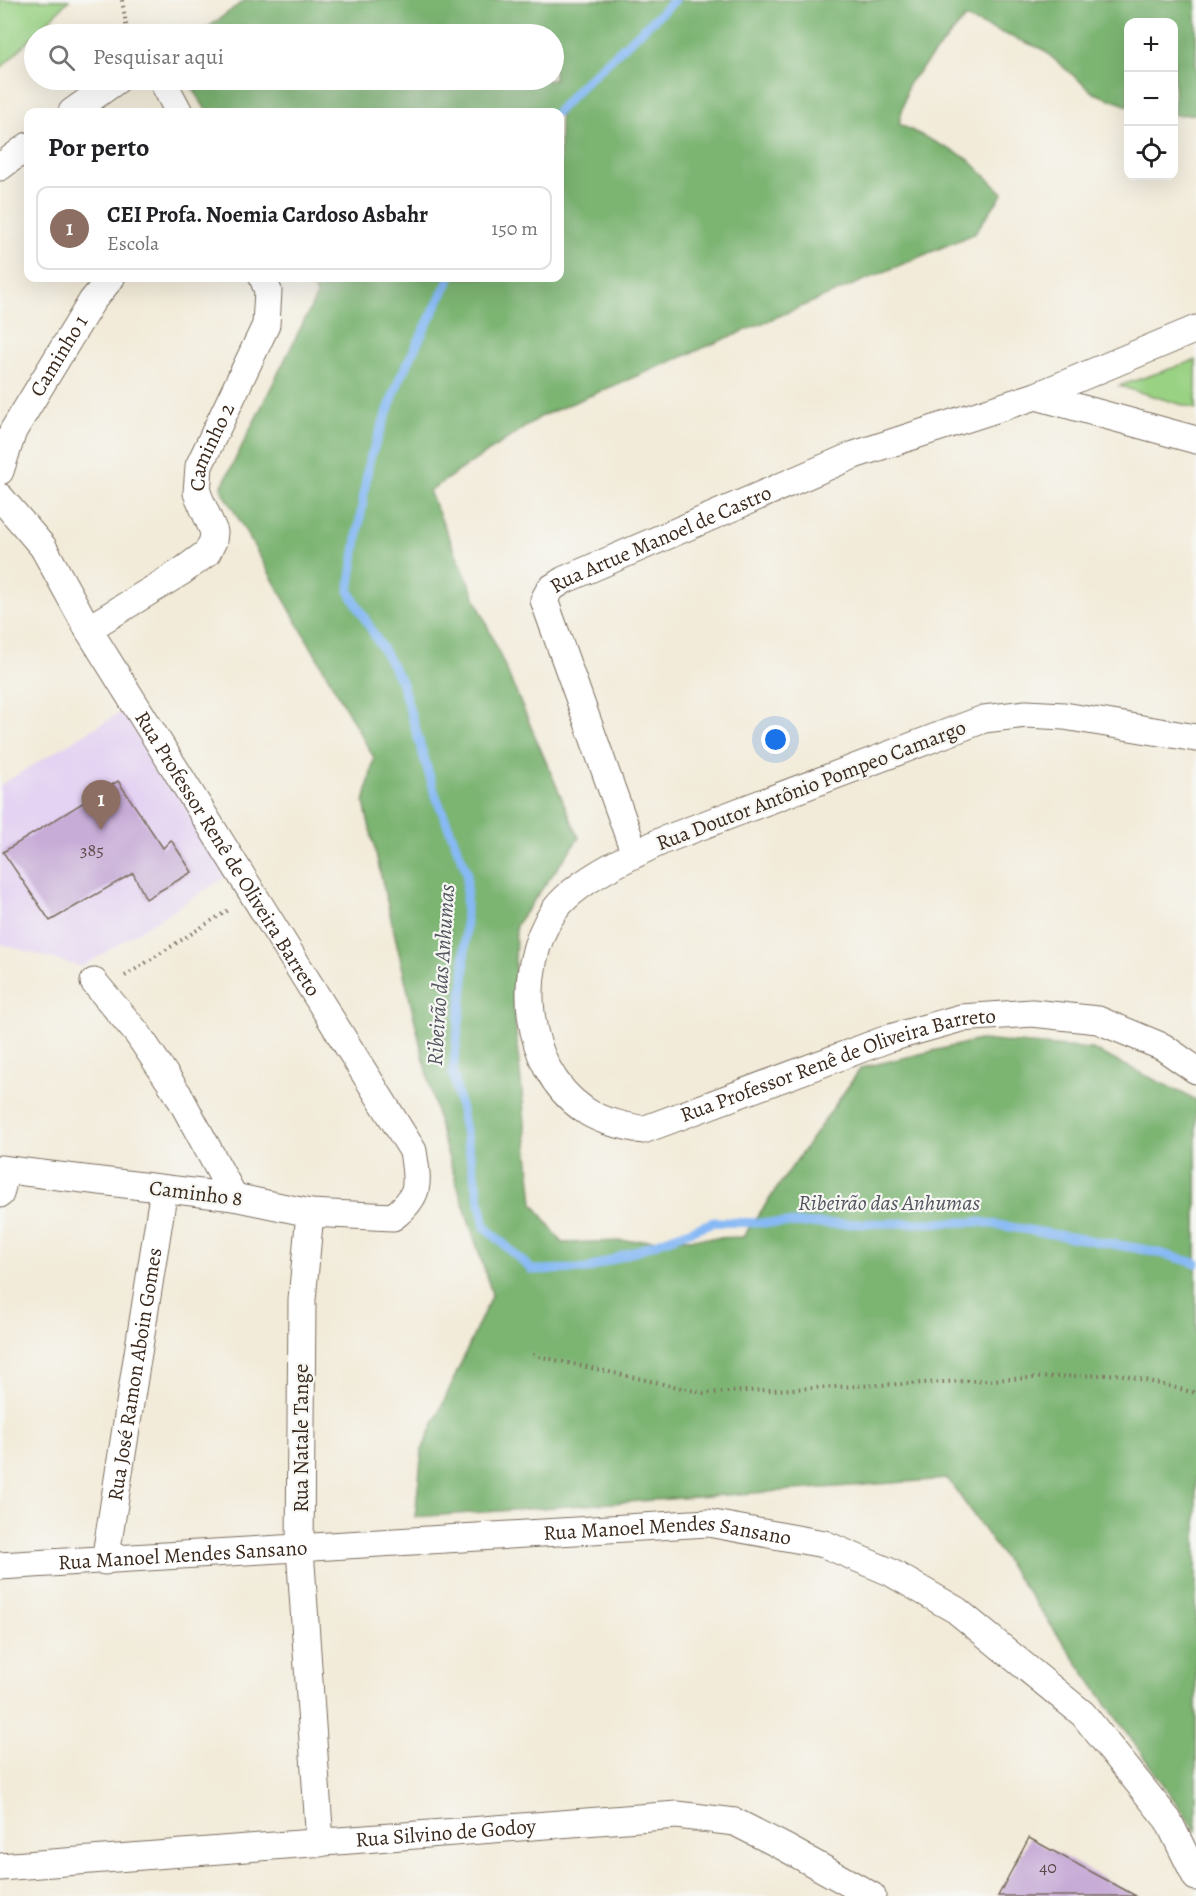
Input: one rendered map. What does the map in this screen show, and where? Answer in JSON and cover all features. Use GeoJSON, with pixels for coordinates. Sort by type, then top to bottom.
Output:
{"type":"FeatureCollection","features":[{"type":"Feature","properties":{"kind":"street"},"geometry":{"type":"LineString","coordinates":[[78,108],[103,90]]}},
{"type":"Feature","properties":{"kind":"street"},"geometry":{"type":"LineString","coordinates":[[167,90],[177,108]]}},
{"type":"Feature","properties":{"kind":"street"},"geometry":{"type":"LineString","coordinates":[[0,167],[24,149]]}},
{"type":"Feature","properties":{"kind":"street","name":"Caminho 1"},"geometry":{"type":"LineString","coordinates":[[0,471],[13,431],[92,302],[108,282]]}},
{"type":"Feature","properties":{"kind":"street","name":"Caminho 2"},"geometry":{"type":"LineString","coordinates":[[88,629],[181,572],[207,553],[213,542],[214,532],[198,494],[198,466],[266,325],[268,291],[265,282]]}},
{"type":"Feature","properties":{"kind":"street","name":"Rua Artue Manoel de Castro"},"geometry":{"type":"LineString","coordinates":[[635,854],[544,600],[550,589],[613,558],[854,455],[1036,396],[1196,329]]}},
{"type":"Feature","properties":{"kind":"street"},"geometry":{"type":"LineString","coordinates":[[1036,396],[1196,440]]}},
{"type":"Feature","properties":{"kind":"street","name":"Rua Professor Renê de Oliveira Barreto"},"geometry":{"type":"LineString","coordinates":[[0,497],[43,547],[88,629],[412,1151],[418,1183],[410,1203],[393,1217]]}},
{"type":"Feature","properties":{"kind":"street","name":"Rua Doutor Antônio Pompeo Camargo"},"geometry":{"type":"LineString","coordinates":[[531,1017],[531,979],[538,941],[554,911],[572,892],[635,854],[664,840],[984,719],[1026,714],[1064,716],[1196,738]]}},
{"type":"Feature","properties":{"kind":"street"},"geometry":{"type":"LineString","coordinates":[[98,986],[137,1033],[178,1094],[234,1197]]}},
{"type":"Feature","properties":{"kind":"street","name":"Rua Professor Renê de Oliveira Barreto"},"geometry":{"type":"LineString","coordinates":[[531,1017],[542,1055],[560,1089],[584,1110],[609,1122],[643,1130],[890,1038],[960,1018],[1032,1012],[1098,1020],[1163,1047],[1196,1070]]}},
{"type":"Feature","properties":{"kind":"street","name":"Caminho 8"},"geometry":{"type":"LineString","coordinates":[[2,1178],[164,1189],[234,1197],[310,1212],[393,1217]]}},
{"type":"Feature","properties":{"kind":"street","name":"Rua José Ramon Aboin Gomes"},"geometry":{"type":"LineString","coordinates":[[105,1561],[164,1189]]}},
{"type":"Feature","properties":{"kind":"street","name":"Rua Natale Tange"},"geometry":{"type":"LineString","coordinates":[[310,1212],[302,1300],[300,1549],[320,1843]]}},
{"type":"Feature","properties":{"kind":"street","name":"Rua Manoel Mendes Sansano"},"geometry":{"type":"LineString","coordinates":[[0,1566],[708,1523],[824,1544],[890,1572],[956,1610],[1083,1714],[1168,1820],[1196,1877]]}},
{"type":"Feature","properties":{"kind":"street","name":"Rua Silvino de Godoy"},"geometry":{"type":"LineString","coordinates":[[0,1867],[677,1815],[735,1822],[872,1896]]}},
{"type":"Feature","properties":{"kind":"path"},"geometry":{"type":"LineString","coordinates":[[122,0],[126,24]]}},
{"type":"Feature","properties":{"kind":"path"},"geometry":{"type":"LineString","coordinates":[[98,986],[253,894]]}},
{"type":"Feature","properties":{"kind":"path"},"geometry":{"type":"LineString","coordinates":[[533,1355],[704,1393],[1120,1374],[1196,1393]]}},
{"type":"Feature","properties":{"kind":"shaded area"},"geometry":{"type":"Polygon","coordinates":[[[126,709],[229,875],[82,967],[0,944],[0,785],[126,709]]]}},
{"type":"Feature","properties":{"kind":"green space"},"geometry":{"type":"Polygon","coordinates":[[[0,0],[69,0],[45,24],[24,24],[24,45],[0,69],[0,0]]]}},
{"type":"Feature","properties":{"kind":"green space"},"geometry":{"type":"Polygon","coordinates":[[[245,0],[1196,0],[1196,114],[1178,115],[1178,18],[1124,18],[1124,104],[1094,93],[1042,49],[965,18],[908,84],[899,124],[967,158],[1003,193],[974,234],[542,416],[429,491],[579,838],[516,925],[514,1012],[533,1203],[562,1243],[743,1237],[861,1068],[979,1040],[1092,1049],[1196,1100],[1196,1831],[948,1479],[415,1517],[422,1450],[492,1294],[442,1137],[364,803],[374,758],[221,488],[317,295],[309,282],[564,282],[564,108],[205,108],[194,90],[564,90],[564,24],[213,24],[245,0]]]}},
{"type":"Feature","properties":{"kind":"green space"},"geometry":{"type":"Polygon","coordinates":[[[1196,360],[1196,409],[1119,386],[1196,360]]]}},
{"type":"Feature","properties":{"kind":"building"},"geometry":{"type":"Polygon","coordinates":[[[118,781],[163,848],[171,840],[192,872],[146,899],[133,873],[50,921],[3,852],[118,781]]]}},
{"type":"Feature","properties":{"kind":"building"},"geometry":{"type":"Polygon","coordinates":[[[1029,1838],[1136,1896],[998,1896],[1029,1838]]]}},
{"type":"Feature","properties":{"kind":"waterway","name":"Ribeirão das Anhumas"},"geometry":{"type":"LineString","coordinates":[[561,108],[583,84],[675,0]]}},
{"type":"Feature","properties":{"kind":"waterway","name":"Ribeirão das Anhumas"},"geometry":{"type":"LineString","coordinates":[[448,282],[400,378],[369,461],[349,591],[401,681],[435,794],[467,872],[464,980],[453,1072],[485,1227],[532,1270],[587,1269],[714,1222],[831,1224],[980,1222],[1148,1250],[1196,1263]]}},
{"type":"Feature","properties":{"kind":"place","name":"CEI Profa. Noemia Cardoso Asbahr"},"geometry":{"type":"Point","coordinates":[101,830]}}]}
